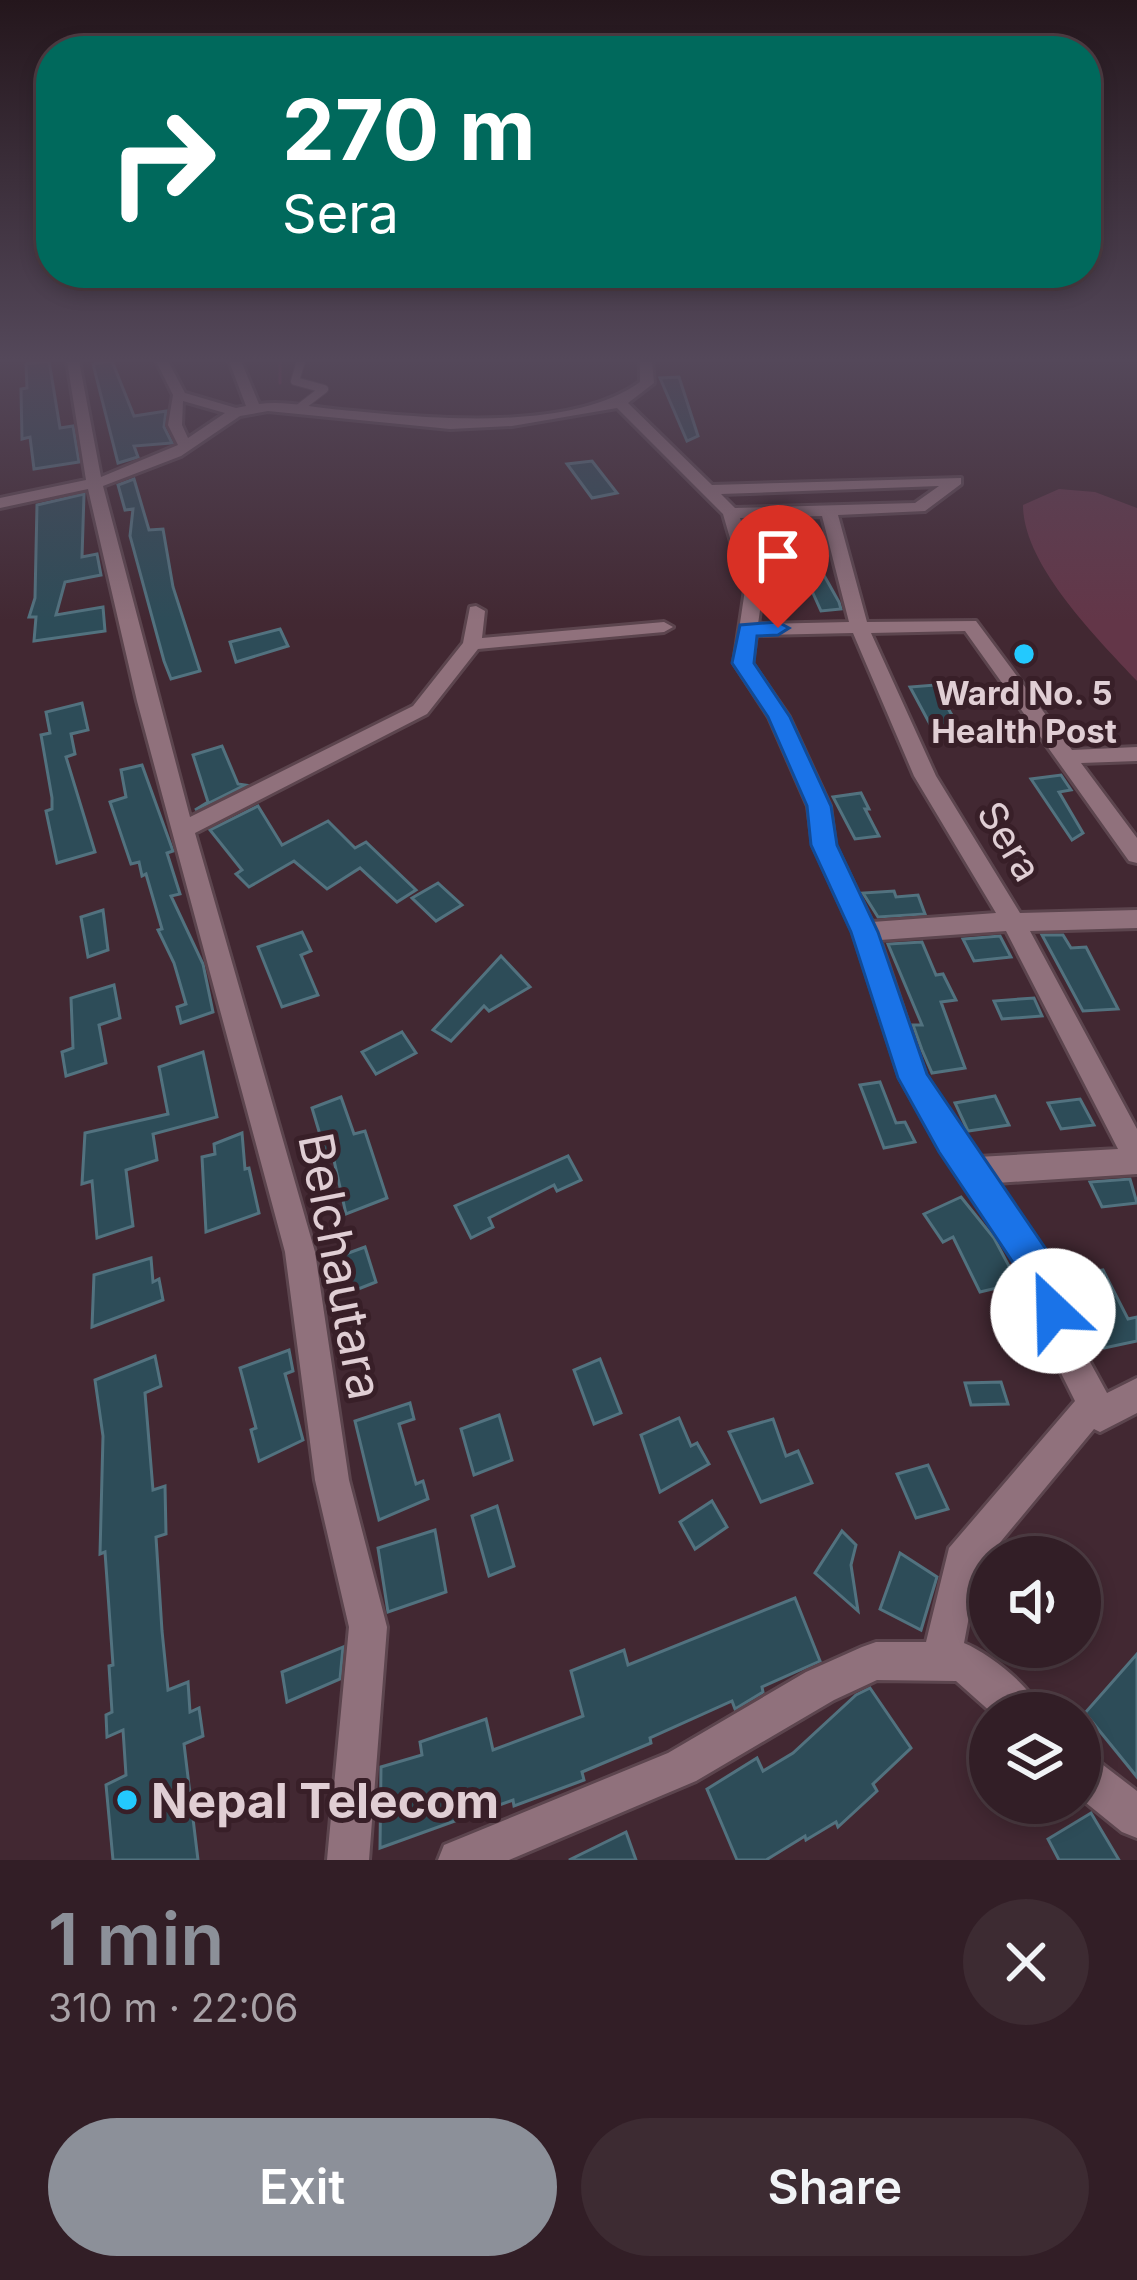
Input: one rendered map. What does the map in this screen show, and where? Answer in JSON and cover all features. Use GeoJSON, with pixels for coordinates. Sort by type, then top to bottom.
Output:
{"type":"FeatureCollection","features":[{"type":"Feature","properties":{"kind":"street","name":"Belchautara"},"geometry":{"type":"LineString","coordinates":[[88,448],[147,700],[300,1252],[332,1480],[368,1627],[349,1860]]}},
{"type":"Feature","properties":{"kind":"street"},"geometry":{"type":"LineString","coordinates":[[0,502],[114,479],[180,448]]}},
{"type":"Feature","properties":{"kind":"street"},"geometry":{"type":"LineString","coordinates":[[665,448],[731,513],[754,590],[743,663],[779,717],[819,806],[824,845],[865,932],[913,1078],[1041,1274],[1065,1349],[1100,1415],[1137,1395]]}},
{"type":"Feature","properties":{"kind":"street"},"geometry":{"type":"LineString","coordinates":[[707,490],[766,484],[956,481],[919,508],[731,513]]}},
{"type":"Feature","properties":{"kind":"street","name":"Sera"},"geometry":{"type":"LineString","coordinates":[[829,511],[859,626],[925,776],[1013,922],[1137,1159]]}},
{"type":"Feature","properties":{"kind":"street"},"geometry":{"type":"LineString","coordinates":[[183,830],[420,710],[472,644],[476,610]]}},
{"type":"Feature","properties":{"kind":"street"},"geometry":{"type":"LineString","coordinates":[[747,630],[970,625],[1137,855]]}},
{"type":"Feature","properties":{"kind":"street"},"geometry":{"type":"LineString","coordinates":[[472,644],[664,627]]}},
{"type":"Feature","properties":{"kind":"street"},"geometry":{"type":"LineString","coordinates":[[1067,757],[1137,754]]}},
{"type":"Feature","properties":{"kind":"street"},"geometry":{"type":"LineString","coordinates":[[865,932],[1137,919]]}},
{"type":"Feature","properties":{"kind":"street"},"geometry":{"type":"LineString","coordinates":[[970,1171],[1137,1159]]}},
{"type":"Feature","properties":{"kind":"street"},"geometry":{"type":"LineString","coordinates":[[941,1661],[962,1561],[1094,1404]]}},
{"type":"Feature","properties":{"kind":"street"},"geometry":{"type":"LineString","coordinates":[[459,1860],[682,1767],[820,1686],[876,1661],[963,1661],[998,1692]]}},
{"type":"Feature","properties":{"kind":"street"},"geometry":{"type":"LineString","coordinates":[[1101,1789],[1137,1817]]}},
{"type":"Feature","properties":{"kind":"shaded area"},"geometry":{"type":"Polygon","coordinates":[[[1059,489],[1095,492],[1137,508],[1137,681],[1065,600],[1035,552],[1023,505],[1059,489]]]}},
{"type":"Feature","properties":{"kind":"building"},"geometry":{"type":"Polygon","coordinates":[[[31,448],[77,448],[79,462],[34,469],[31,448]]]}},
{"type":"Feature","properties":{"kind":"building"},"geometry":{"type":"Polygon","coordinates":[[[114,448],[135,448],[138,457],[118,463],[114,448]]]}},
{"type":"Feature","properties":{"kind":"building"},"geometry":{"type":"Polygon","coordinates":[[[592,461],[617,493],[592,498],[567,464],[592,461]]]}},
{"type":"Feature","properties":{"kind":"building"},"geometry":{"type":"Polygon","coordinates":[[[134,479],[149,530],[163,529],[173,587],[200,671],[171,679],[130,536],[133,509],[125,510],[118,485],[134,479]]]}},
{"type":"Feature","properties":{"kind":"building"},"geometry":{"type":"Polygon","coordinates":[[[84,494],[82,557],[97,554],[101,575],[65,582],[56,615],[103,607],[105,631],[34,641],[36,617],[29,617],[35,598],[37,505],[84,494]]]}},
{"type":"Feature","properties":{"kind":"building"},"geometry":{"type":"Polygon","coordinates":[[[821,570],[841,609],[821,611],[803,571],[821,570]]]}},
{"type":"Feature","properties":{"kind":"building"},"geometry":{"type":"Polygon","coordinates":[[[280,629],[288,646],[236,662],[230,642],[280,629]]]}},
{"type":"Feature","properties":{"kind":"building"},"geometry":{"type":"Polygon","coordinates":[[[935,685],[958,726],[932,728],[910,687],[935,685]]]}},
{"type":"Feature","properties":{"kind":"building"},"geometry":{"type":"Polygon","coordinates":[[[82,703],[88,730],[71,734],[75,754],[66,757],[95,852],[57,863],[46,811],[52,809],[52,798],[41,735],[50,733],[46,712],[82,703]]]}},
{"type":"Feature","properties":{"kind":"building"},"geometry":{"type":"Polygon","coordinates":[[[222,746],[238,784],[245,785],[195,810],[208,802],[193,755],[222,746]]]}},
{"type":"Feature","properties":{"kind":"building"},"geometry":{"type":"Polygon","coordinates":[[[142,765],[173,851],[167,853],[180,894],[171,896],[203,964],[213,1012],[181,1023],[177,1007],[186,1004],[158,930],[162,929],[146,874],[142,876],[139,862],[131,864],[110,802],[126,797],[121,770],[142,765]]]}},
{"type":"Feature","properties":{"kind":"building"},"geometry":{"type":"Polygon","coordinates":[[[1061,775],[1071,790],[1059,792],[1083,833],[1072,840],[1031,779],[1061,775]]]}},
{"type":"Feature","properties":{"kind":"building"},"geometry":{"type":"Polygon","coordinates":[[[861,793],[879,836],[855,839],[833,797],[861,793]]]}},
{"type":"Feature","properties":{"kind":"building"},"geometry":{"type":"Polygon","coordinates":[[[258,806],[282,845],[328,821],[355,848],[366,842],[416,890],[397,902],[360,868],[327,889],[294,861],[249,887],[236,874],[242,870],[210,830],[258,806]]]}},
{"type":"Feature","properties":{"kind":"building"},"geometry":{"type":"Polygon","coordinates":[[[438,883],[462,905],[436,921],[412,898],[438,883]]]}},
{"type":"Feature","properties":{"kind":"building"},"geometry":{"type":"Polygon","coordinates":[[[894,891],[896,897],[918,895],[925,914],[878,917],[863,893],[894,891]]]}},
{"type":"Feature","properties":{"kind":"building"},"geometry":{"type":"Polygon","coordinates":[[[103,910],[108,950],[88,957],[81,917],[103,910]]]}},
{"type":"Feature","properties":{"kind":"building"},"geometry":{"type":"Polygon","coordinates":[[[302,932],[311,951],[301,955],[318,995],[282,1007],[258,947],[302,932]]]}},
{"type":"Feature","properties":{"kind":"building"},"geometry":{"type":"Polygon","coordinates":[[[1042,935],[1063,935],[1071,948],[1086,947],[1118,1009],[1083,1011],[1042,935]]]}},
{"type":"Feature","properties":{"kind":"building"},"geometry":{"type":"Polygon","coordinates":[[[1000,936],[1011,957],[974,961],[963,939],[1000,936]]]}},
{"type":"Feature","properties":{"kind":"building"},"geometry":{"type":"Polygon","coordinates":[[[922,942],[936,975],[943,974],[956,1000],[941,1002],[965,1068],[932,1073],[913,1025],[922,1025],[888,944],[922,942]]]}},
{"type":"Feature","properties":{"kind":"building"},"geometry":{"type":"Polygon","coordinates":[[[501,956],[530,987],[489,1011],[484,1006],[451,1041],[433,1030],[501,956]]]}},
{"type":"Feature","properties":{"kind":"building"},"geometry":{"type":"Polygon","coordinates":[[[114,985],[120,1018],[99,1025],[106,1063],[66,1076],[62,1052],[73,1048],[71,998],[114,985]]]}},
{"type":"Feature","properties":{"kind":"building"},"geometry":{"type":"Polygon","coordinates":[[[1034,998],[1042,1016],[1002,1019],[994,1001],[1034,998]]]}},
{"type":"Feature","properties":{"kind":"building"},"geometry":{"type":"Polygon","coordinates":[[[402,1032],[416,1053],[376,1074],[362,1052],[402,1032]]]}},
{"type":"Feature","properties":{"kind":"building"},"geometry":{"type":"Polygon","coordinates":[[[203,1052],[217,1117],[153,1134],[157,1160],[126,1170],[133,1226],[97,1238],[92,1181],[82,1184],[85,1133],[168,1114],[159,1067],[203,1052]]]}},
{"type":"Feature","properties":{"kind":"building"},"geometry":{"type":"Polygon","coordinates":[[[880,1082],[896,1123],[905,1122],[915,1142],[884,1148],[860,1085],[880,1082]]]}},
{"type":"Feature","properties":{"kind":"building"},"geometry":{"type":"Polygon","coordinates":[[[995,1096],[1009,1125],[968,1131],[955,1103],[995,1096]]]}},
{"type":"Feature","properties":{"kind":"building"},"geometry":{"type":"Polygon","coordinates":[[[341,1097],[354,1134],[365,1131],[387,1198],[346,1214],[333,1156],[327,1158],[312,1108],[341,1097]]]}},
{"type":"Feature","properties":{"kind":"building"},"geometry":{"type":"Polygon","coordinates":[[[1080,1099],[1094,1125],[1061,1129],[1048,1103],[1080,1099]]]}},
{"type":"Feature","properties":{"kind":"building"},"geometry":{"type":"Polygon","coordinates":[[[242,1133],[245,1169],[249,1168],[259,1213],[206,1232],[202,1157],[215,1154],[214,1144],[242,1133]]]}},
{"type":"Feature","properties":{"kind":"building"},"geometry":{"type":"Polygon","coordinates":[[[568,1156],[581,1180],[557,1191],[554,1185],[489,1218],[493,1227],[471,1238],[455,1206],[568,1156]]]}},
{"type":"Feature","properties":{"kind":"building"},"geometry":{"type":"Polygon","coordinates":[[[1130,1179],[1137,1203],[1102,1207],[1090,1182],[1130,1179]]]}},
{"type":"Feature","properties":{"kind":"building"},"geometry":{"type":"Polygon","coordinates":[[[961,1197],[994,1238],[1018,1283],[980,1292],[953,1237],[943,1242],[924,1214],[961,1197]]]}},
{"type":"Feature","properties":{"kind":"building"},"geometry":{"type":"Polygon","coordinates":[[[365,1247],[376,1282],[343,1295],[332,1259],[365,1247]]]}},
{"type":"Feature","properties":{"kind":"building"},"geometry":{"type":"Polygon","coordinates":[[[151,1258],[153,1282],[159,1279],[163,1300],[92,1327],[94,1275],[151,1258]]]}},
{"type":"Feature","properties":{"kind":"building"},"geometry":{"type":"Polygon","coordinates":[[[1103,1270],[1128,1319],[1137,1317],[1137,1341],[1104,1348],[1066,1276],[1103,1270]]]}},
{"type":"Feature","properties":{"kind":"building"},"geometry":{"type":"Polygon","coordinates":[[[289,1350],[293,1371],[285,1374],[303,1440],[259,1461],[251,1430],[256,1428],[240,1368],[289,1350]]]}},
{"type":"Feature","properties":{"kind":"building"},"geometry":{"type":"Polygon","coordinates":[[[155,1356],[161,1386],[145,1393],[153,1490],[165,1486],[166,1534],[156,1537],[162,1631],[168,1690],[188,1682],[190,1712],[199,1708],[203,1736],[184,1744],[198,1860],[113,1860],[106,1785],[126,1775],[123,1730],[107,1737],[106,1715],[112,1712],[109,1666],[113,1665],[105,1552],[100,1554],[103,1436],[95,1380],[155,1356]]]}},
{"type":"Feature","properties":{"kind":"building"},"geometry":{"type":"Polygon","coordinates":[[[600,1359],[621,1413],[594,1424],[574,1370],[600,1359]]]}},
{"type":"Feature","properties":{"kind":"building"},"geometry":{"type":"Polygon","coordinates":[[[1001,1382],[1008,1404],[971,1405],[965,1383],[1001,1382]]]}},
{"type":"Feature","properties":{"kind":"building"},"geometry":{"type":"Polygon","coordinates":[[[410,1403],[414,1419],[399,1424],[416,1484],[423,1481],[428,1499],[379,1520],[355,1421],[410,1403]]]}},
{"type":"Feature","properties":{"kind":"building"},"geometry":{"type":"Polygon","coordinates":[[[499,1415],[512,1460],[474,1475],[461,1429],[499,1415]]]}},
{"type":"Feature","properties":{"kind":"building"},"geometry":{"type":"Polygon","coordinates":[[[679,1418],[691,1446],[697,1443],[709,1464],[660,1492],[641,1435],[679,1418]]]}},
{"type":"Feature","properties":{"kind":"building"},"geometry":{"type":"Polygon","coordinates":[[[773,1419],[786,1456],[798,1451],[812,1483],[761,1502],[729,1432],[773,1419]]]}},
{"type":"Feature","properties":{"kind":"building"},"geometry":{"type":"Polygon","coordinates":[[[928,1465],[948,1509],[916,1518],[897,1474],[928,1465]]]}},
{"type":"Feature","properties":{"kind":"building"},"geometry":{"type":"Polygon","coordinates":[[[712,1501],[727,1527],[695,1549],[680,1522],[712,1501]]]}},
{"type":"Feature","properties":{"kind":"building"},"geometry":{"type":"Polygon","coordinates":[[[497,1506],[514,1566],[489,1576],[472,1516],[497,1506]]]}},
{"type":"Feature","properties":{"kind":"building"},"geometry":{"type":"Polygon","coordinates":[[[435,1530],[446,1592],[388,1612],[378,1548],[435,1530]]]}},
{"type":"Feature","properties":{"kind":"building"},"geometry":{"type":"Polygon","coordinates":[[[842,1531],[856,1545],[851,1565],[858,1611],[815,1573],[842,1531]]]}},
{"type":"Feature","properties":{"kind":"building"},"geometry":{"type":"Polygon","coordinates":[[[900,1553],[937,1577],[921,1630],[880,1609],[900,1553]]]}},
{"type":"Feature","properties":{"kind":"building"},"geometry":{"type":"Polygon","coordinates":[[[795,1598],[820,1661],[762,1687],[763,1692],[735,1709],[732,1701],[582,1772],[584,1780],[380,1848],[381,1767],[422,1755],[420,1742],[486,1719],[493,1750],[583,1716],[571,1671],[624,1650],[628,1665],[795,1598]]]}},
{"type":"Feature","properties":{"kind":"building"},"geometry":{"type":"Polygon","coordinates":[[[343,1647],[340,1679],[287,1702],[282,1672],[343,1647]]]}},
{"type":"Feature","properties":{"kind":"building"},"geometry":{"type":"Polygon","coordinates":[[[1137,1654],[1137,1777],[1101,1733],[1101,1695],[1137,1654]]]}},
{"type":"Feature","properties":{"kind":"building"},"geometry":{"type":"Polygon","coordinates":[[[870,1688],[911,1748],[873,1784],[877,1791],[838,1827],[836,1822],[806,1840],[805,1836],[766,1860],[737,1860],[707,1789],[757,1758],[763,1771],[793,1753],[856,1695],[870,1688]]]}},
{"type":"Feature","properties":{"kind":"building"},"geometry":{"type":"Polygon","coordinates":[[[1073,1824],[1098,1824],[1119,1860],[1059,1860],[1048,1839],[1073,1824]]]}},
{"type":"Feature","properties":{"kind":"building"},"geometry":{"type":"Polygon","coordinates":[[[626,1832],[636,1860],[569,1860],[626,1832]]]}},
{"type":"Feature","properties":{"kind":"place","name":"Ward No. 5 Health Post"},"geometry":{"type":"Point","coordinates":[1024,654]}},
{"type":"Feature","properties":{"kind":"place","name":"Nepal Telecom"},"geometry":{"type":"Point","coordinates":[127,1800]}},
{"type":"Feature","properties":{"kind":"route"},"geometry":{"type":"LineString","coordinates":[[778,628],[747,630],[743,663],[779,717],[819,806],[824,845],[865,932],[913,1078],[1041,1274],[1053,1311]]}}]}
